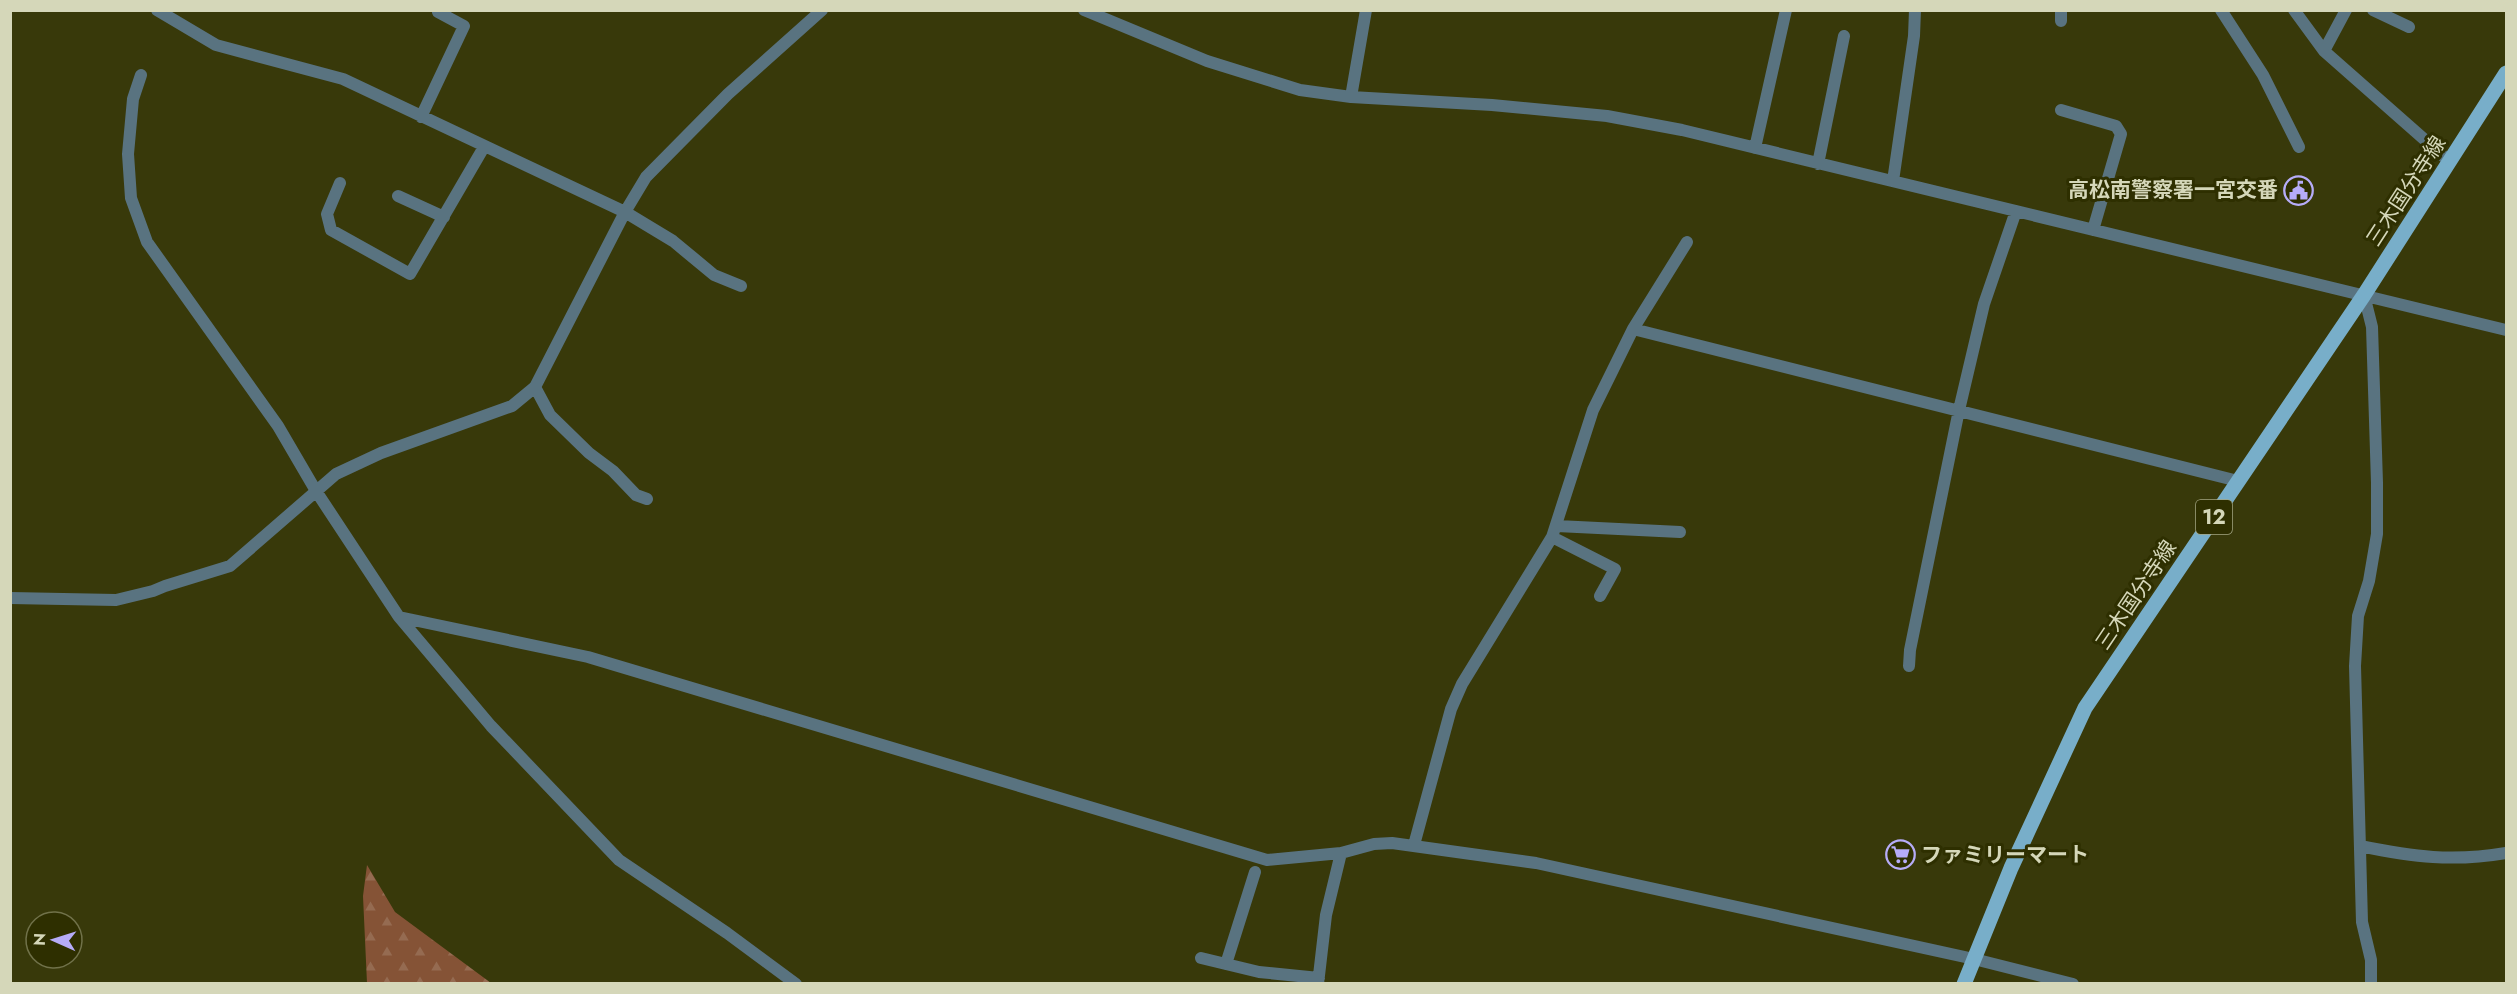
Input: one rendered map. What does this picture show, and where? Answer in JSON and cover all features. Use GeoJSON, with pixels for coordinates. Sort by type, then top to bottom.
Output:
{"type":"FeatureCollection","features":[{"type":"Feature","properties":{"kind":"main road","name":"三木国分寺線"},"geometry":{"type":"LineString","coordinates":[[1964,984],[2011,868],[2085,708],[2364,296],[2506,73]]}},
{"type":"Feature","properties":{"kind":"street"},"geometry":{"type":"LineString","coordinates":[[157,10],[216,45],[343,79],[625,212],[673,241],[714,275],[741,286]]}},
{"type":"Feature","properties":{"kind":"street"},"geometry":{"type":"LineString","coordinates":[[10,598],[116,600],[153,591],[230,566],[336,474],[381,453],[512,406],[535,387],[625,212],[646,177],[728,94],[822,10]]}},
{"type":"Feature","properties":{"kind":"street"},"geometry":{"type":"LineString","coordinates":[[1084,10],[1207,61],[1300,90],[1352,97],[1492,105],[1607,116],[1682,130],[2506,330]]}},
{"type":"Feature","properties":{"kind":"street"},"geometry":{"type":"LineString","coordinates":[[1352,97],[1366,10]]}},
{"type":"Feature","properties":{"kind":"street"},"geometry":{"type":"LineString","coordinates":[[1755,148],[1786,10]]}},
{"type":"Feature","properties":{"kind":"street"},"geometry":{"type":"LineString","coordinates":[[1893,181],[1914,36],[1915,10]]}},
{"type":"Feature","properties":{"kind":"street"},"geometry":{"type":"LineString","coordinates":[[2221,10],[2263,75],[2299,147]]}},
{"type":"Feature","properties":{"kind":"street"},"geometry":{"type":"LineString","coordinates":[[2294,10],[2324,51],[2450,162]]}},
{"type":"Feature","properties":{"kind":"street"},"geometry":{"type":"LineString","coordinates":[[2324,51],[2346,10]]}},
{"type":"Feature","properties":{"kind":"street"},"geometry":{"type":"LineString","coordinates":[[2373,10],[2409,27]]}},
{"type":"Feature","properties":{"kind":"street"},"geometry":{"type":"LineString","coordinates":[[422,117],[464,26],[438,12]]}},
{"type":"Feature","properties":{"kind":"street"},"geometry":{"type":"LineString","coordinates":[[1818,164],[1844,36]]}},
{"type":"Feature","properties":{"kind":"street"},"geometry":{"type":"LineString","coordinates":[[141,75],[133,99],[128,154],[131,198],[147,242],[278,426],[316,491],[399,617],[491,726],[619,860],[784,980],[796,984]]}},
{"type":"Feature","properties":{"kind":"street"},"geometry":{"type":"LineString","coordinates":[[2061,110],[2116,126],[2121,134],[2092,230]]}},
{"type":"Feature","properties":{"kind":"street"},"geometry":{"type":"LineString","coordinates":[[340,183],[327,214],[331,230],[410,274],[484,147]]}},
{"type":"Feature","properties":{"kind":"street"},"geometry":{"type":"LineString","coordinates":[[398,196],[444,217]]}},
{"type":"Feature","properties":{"kind":"street"},"geometry":{"type":"LineString","coordinates":[[1910,666],[1910,650],[1959,410],[1984,303],[2016,211]]}},
{"type":"Feature","properties":{"kind":"street"},"geometry":{"type":"LineString","coordinates":[[1414,844],[1451,710],[1462,684],[1554,531],[1593,410],[1633,329],[1687,242]]}},
{"type":"Feature","properties":{"kind":"street"},"geometry":{"type":"LineString","coordinates":[[2364,296],[2372,327],[2378,483],[2376,534],[2369,581],[2358,616],[2355,666],[2362,922],[2371,960],[2371,984]]}},
{"type":"Feature","properties":{"kind":"street"},"geometry":{"type":"LineString","coordinates":[[1633,329],[2238,481]]}},
{"type":"Feature","properties":{"kind":"street"},"geometry":{"type":"LineString","coordinates":[[535,387],[550,415],[589,453],[613,471],[636,495],[647,499]]}},
{"type":"Feature","properties":{"kind":"street"},"geometry":{"type":"LineString","coordinates":[[1554,531],[1680,532]]}},
{"type":"Feature","properties":{"kind":"street"},"geometry":{"type":"LineString","coordinates":[[1554,531],[1615,569],[1600,596]]}},
{"type":"Feature","properties":{"kind":"street"},"geometry":{"type":"LineString","coordinates":[[399,617],[588,657],[1268,860],[1341,853],[1374,844],[1414,844],[1536,863],[1974,959],[2073,984]]}},
{"type":"Feature","properties":{"kind":"street"},"geometry":{"type":"LineString","coordinates":[[2360,846],[2402,855],[2444,859],[2506,853]]}},
{"type":"Feature","properties":{"kind":"street"},"geometry":{"type":"LineString","coordinates":[[1202,958],[1259,972],[1318,981],[1326,915],[1341,853]]}},
{"type":"Feature","properties":{"kind":"street"},"geometry":{"type":"LineString","coordinates":[[1226,964],[1255,872]]}},
{"type":"Feature","properties":{"kind":"green space"},"geometry":{"type":"Polygon","coordinates":[[[367,865],[395,912],[491,983],[367,983],[363,896],[367,865]]]}},
{"type":"Feature","properties":{"kind":"place","name":"高松南警察署一宮交番"},"geometry":{"type":"Point","coordinates":[2299,190]}},
{"type":"Feature","properties":{"kind":"place","name":"ファミリーマート"},"geometry":{"type":"Point","coordinates":[1900,855]}}]}
